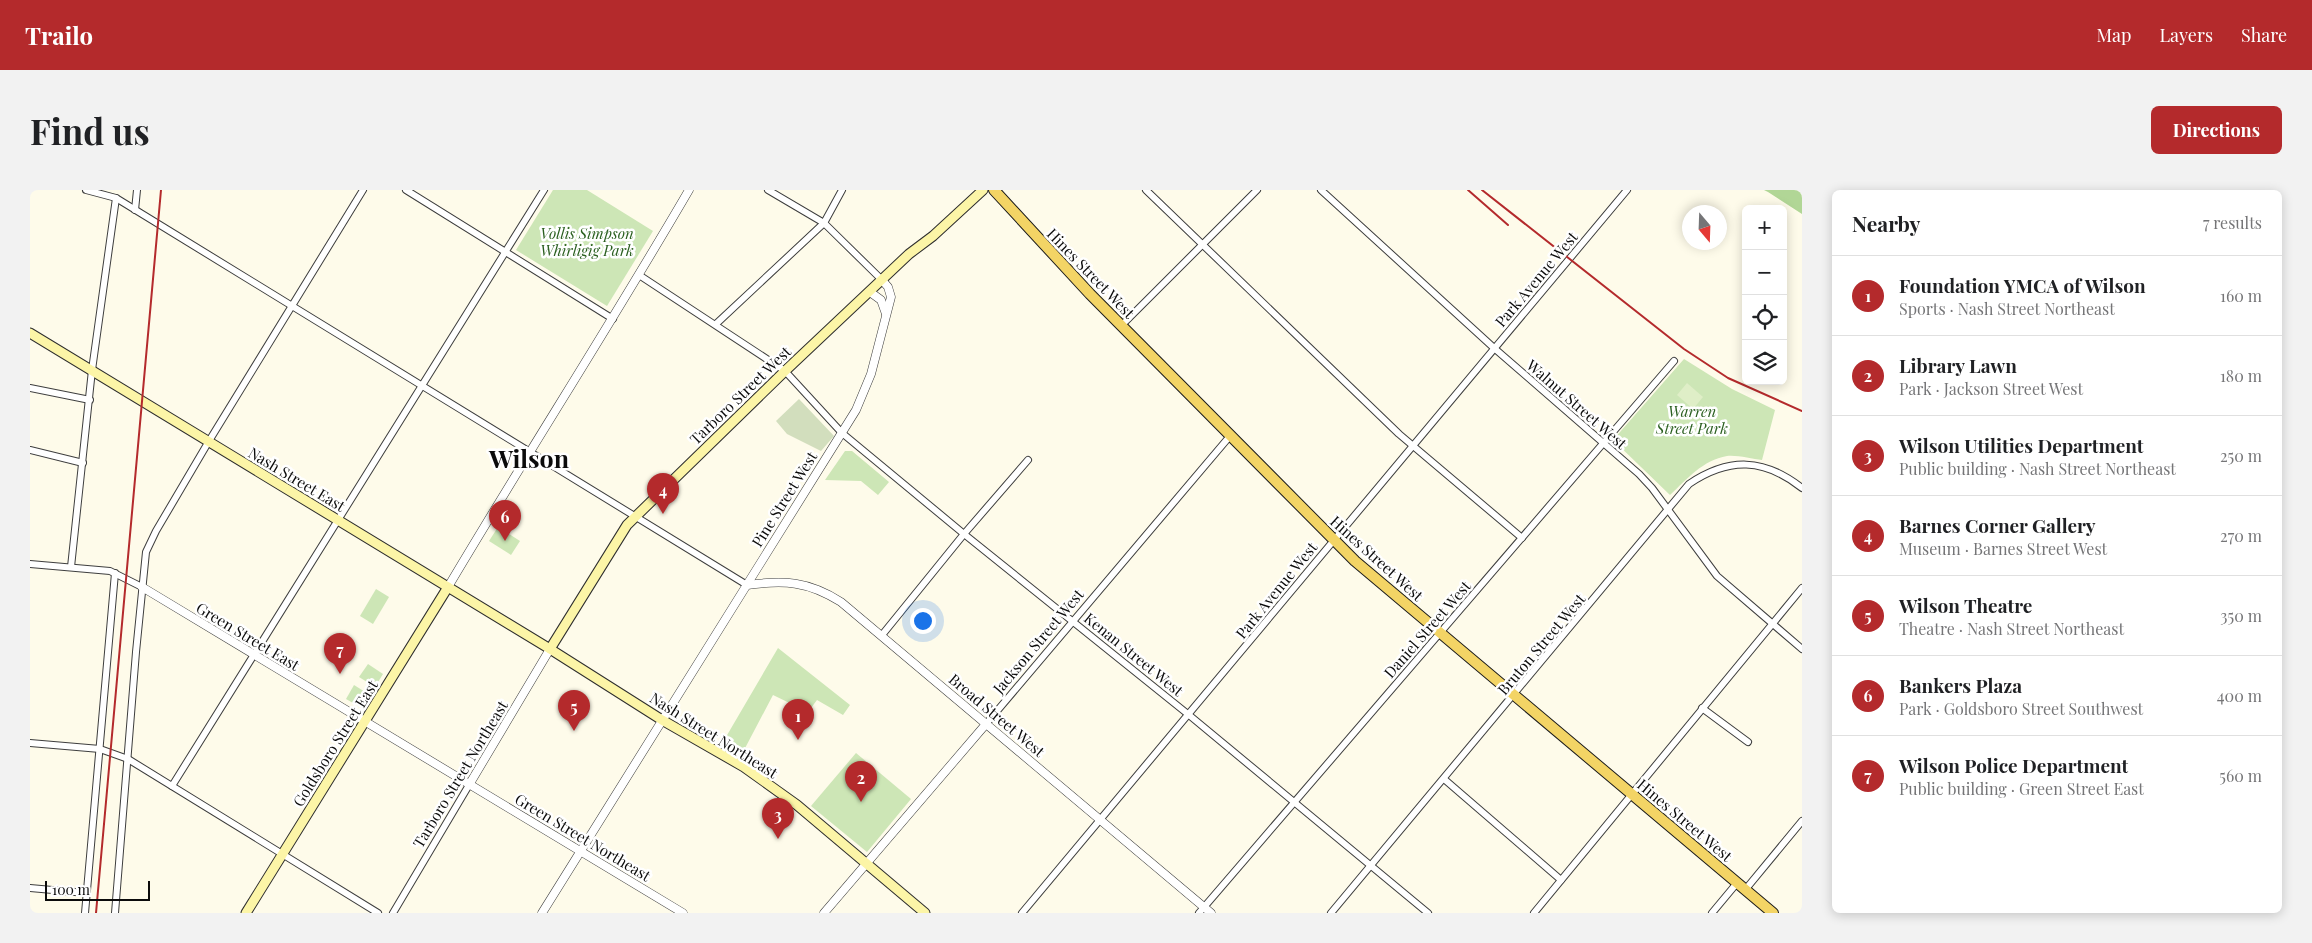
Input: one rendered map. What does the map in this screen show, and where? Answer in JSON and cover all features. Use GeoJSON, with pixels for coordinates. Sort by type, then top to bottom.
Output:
{"type":"FeatureCollection","features":[{"type":"Feature","properties":{"kind":"main road","name":"Tarboro Street West"},"geometry":{"type":"LineString","coordinates":[[550,649],[627,525],[785,371],[882,280],[983,190]]}},
{"type":"Feature","properties":{"kind":"main road","name":"Hines Street West"},"geometry":{"type":"LineString","coordinates":[[994,190],[1121,326],[1334,540],[1440,634],[1773,913]]}},
{"type":"Feature","properties":{"kind":"main road","name":"Nash Street East"},"geometry":{"type":"LineString","coordinates":[[30,332],[550,649]]}},
{"type":"Feature","properties":{"kind":"main road","name":"Goldsboro Street East"},"geometry":{"type":"LineString","coordinates":[[246,913],[448,586]]}},
{"type":"Feature","properties":{"kind":"main road","name":"Nash Street Northeast"},"geometry":{"type":"LineString","coordinates":[[550,649],[662,720],[766,781],[926,913]]}},
{"type":"Feature","properties":{"kind":"street"},"geometry":{"type":"LineString","coordinates":[[86,190],[116,198],[746,585]]}},
{"type":"Feature","properties":{"kind":"street"},"geometry":{"type":"LineString","coordinates":[[135,210],[136,190]]}},
{"type":"Feature","properties":{"kind":"street"},"geometry":{"type":"LineString","coordinates":[[115,913],[146,552],[156,531],[209,441],[363,190]]}},
{"type":"Feature","properties":{"kind":"street"},"geometry":{"type":"LineString","coordinates":[[406,190],[613,319]]}},
{"type":"Feature","properties":{"kind":"street"},"geometry":{"type":"LineString","coordinates":[[172,786],[544,190]]}},
{"type":"Feature","properties":{"kind":"street"},"geometry":{"type":"LineString","coordinates":[[448,586],[528,451],[613,319],[689,190]]}},
{"type":"Feature","properties":{"kind":"street"},"geometry":{"type":"LineString","coordinates":[[768,190],[824,223],[882,280]]}},
{"type":"Feature","properties":{"kind":"street"},"geometry":{"type":"LineString","coordinates":[[716,324],[824,223],[842,190]]}},
{"type":"Feature","properties":{"kind":"street"},"geometry":{"type":"LineString","coordinates":[[1146,190],[1399,434],[1522,538]]}},
{"type":"Feature","properties":{"kind":"street"},"geometry":{"type":"LineString","coordinates":[[1121,326],[1257,190]]}},
{"type":"Feature","properties":{"kind":"street","name":"Walnut Street West"},"geometry":{"type":"LineString","coordinates":[[1321,190],[1494,348],[1639,474],[1718,576],[1802,649]]}},
{"type":"Feature","properties":{"kind":"street","name":"Park Avenue West"},"geometry":{"type":"LineString","coordinates":[[1022,913],[1627,190]]}},
{"type":"Feature","properties":{"kind":"street"},"geometry":{"type":"LineString","coordinates":[[71,567],[92,370],[116,198]]}},
{"type":"Feature","properties":{"kind":"street","name":"Kenan Street West"},"geometry":{"type":"LineString","coordinates":[[639,275],[785,371],[842,432],[964,534],[1190,714],[1428,913]]}},
{"type":"Feature","properties":{"kind":"street","name":"Pine Street West"},"geometry":{"type":"LineString","coordinates":[[542,913],[842,432],[865,391],[890,297],[888,287],[882,280]]}},
{"type":"Feature","properties":{"kind":"street"},"geometry":{"type":"LineString","coordinates":[[870,292],[881,300],[886,315]]}},
{"type":"Feature","properties":{"kind":"street","name":"Daniel Street West"},"geometry":{"type":"LineString","coordinates":[[1202,910],[1674,361]]}},
{"type":"Feature","properties":{"kind":"street"},"geometry":{"type":"LineString","coordinates":[[30,388],[90,400]]}},
{"type":"Feature","properties":{"kind":"street","name":"Jackson Street West"},"geometry":{"type":"LineString","coordinates":[[824,913],[1230,436]]}},
{"type":"Feature","properties":{"kind":"street"},"geometry":{"type":"LineString","coordinates":[[30,450],[82,462]]}},
{"type":"Feature","properties":{"kind":"street"},"geometry":{"type":"LineString","coordinates":[[882,635],[964,534],[1028,460]]}},
{"type":"Feature","properties":{"kind":"street","name":"Bruton Street West"},"geometry":{"type":"LineString","coordinates":[[1331,913],[1681,493],[1700,477],[1716,469],[1739,464],[1753,465],[1778,472],[1802,488]]}},
{"type":"Feature","properties":{"kind":"street"},"geometry":{"type":"LineString","coordinates":[[30,564],[115,573],[142,587]]}},
{"type":"Feature","properties":{"kind":"street"},"geometry":{"type":"LineString","coordinates":[[85,913],[115,573]]}},
{"type":"Feature","properties":{"kind":"street","name":"Broad Street West"},"geometry":{"type":"LineString","coordinates":[[746,585],[787,581],[819,590],[841,602],[882,635],[1202,910],[1211,913]]}},
{"type":"Feature","properties":{"kind":"street","name":"Green Street East"},"geometry":{"type":"LineString","coordinates":[[142,587],[469,785]]}},
{"type":"Feature","properties":{"kind":"street"},"geometry":{"type":"LineString","coordinates":[[1534,913],[1802,588]]}},
{"type":"Feature","properties":{"kind":"street","name":"Tarboro Street Northeast"},"geometry":{"type":"LineString","coordinates":[[392,913],[550,649]]}},
{"type":"Feature","properties":{"kind":"street"},"geometry":{"type":"LineString","coordinates":[[1702,708],[1748,742]]}},
{"type":"Feature","properties":{"kind":"street"},"geometry":{"type":"LineString","coordinates":[[30,743],[100,749],[128,759],[378,913]]}},
{"type":"Feature","properties":{"kind":"street"},"geometry":{"type":"LineString","coordinates":[[1444,779],[1561,880]]}},
{"type":"Feature","properties":{"kind":"street","name":"Green Street Northeast"},"geometry":{"type":"LineString","coordinates":[[469,785],[683,913]]}},
{"type":"Feature","properties":{"kind":"street"},"geometry":{"type":"LineString","coordinates":[[1712,913],[1741,887],[1802,821]]}},
{"type":"Feature","properties":{"kind":"street"},"geometry":{"type":"LineString","coordinates":[[30,888],[86,893]]}},
{"type":"Feature","properties":{"kind":"green space","name":"Vollis Simpson Whirligig Park"},"geometry":{"type":"Polygon","coordinates":[[[553,190],[587,190],[653,231],[607,306],[516,250],[553,190]]]}},
{"type":"Feature","properties":{"kind":"green space"},"geometry":{"type":"Polygon","coordinates":[[[1764,190],[1802,190],[1802,214],[1768,192],[1764,190]]]}},
{"type":"Feature","properties":{"kind":"green space","name":"Warren Street Park"},"geometry":{"type":"Polygon","coordinates":[[[1684,359],[1732,389],[1775,410],[1762,460],[1731,456],[1718,458],[1696,471],[1670,495],[1613,440],[1684,359]]]}},
{"type":"Feature","properties":{"kind":"green space"},"geometry":{"type":"Polygon","coordinates":[[[1687,383],[1703,397],[1693,409],[1677,395],[1687,383]]]}},
{"type":"Feature","properties":{"kind":"green space"},"geometry":{"type":"Polygon","coordinates":[[[799,399],[834,436],[821,451],[787,434],[776,421],[799,399]]]}},
{"type":"Feature","properties":{"kind":"green space"},"geometry":{"type":"Polygon","coordinates":[[[845,451],[852,451],[889,482],[878,495],[861,481],[825,480],[845,451]]]}},
{"type":"Feature","properties":{"kind":"green space"},"geometry":{"type":"Polygon","coordinates":[[[498,527],[520,541],[511,555],[489,541],[498,527]]]}},
{"type":"Feature","properties":{"kind":"green space"},"geometry":{"type":"Polygon","coordinates":[[[376,589],[389,597],[373,624],[360,616],[376,589]]]}},
{"type":"Feature","properties":{"kind":"green space"},"geometry":{"type":"Polygon","coordinates":[[[778,648],[850,705],[843,715],[817,700],[808,712],[773,695],[743,752],[723,742],[778,648]]]}},
{"type":"Feature","properties":{"kind":"green space"},"geometry":{"type":"Polygon","coordinates":[[[368,664],[383,674],[375,687],[359,677],[368,664]]]}},
{"type":"Feature","properties":{"kind":"green space"},"geometry":{"type":"Polygon","coordinates":[[[354,685],[370,695],[362,708],[346,699],[354,685]]]}},
{"type":"Feature","properties":{"kind":"green space"},"geometry":{"type":"Polygon","coordinates":[[[856,753],[911,799],[867,852],[811,806],[856,753]]]}},
{"type":"Feature","properties":{"kind":"railway"},"geometry":{"type":"LineString","coordinates":[[96,913],[161,190]]}},
{"type":"Feature","properties":{"kind":"railway"},"geometry":{"type":"LineString","coordinates":[[1468,190],[1508,225]]}},
{"type":"Feature","properties":{"kind":"railway"},"geometry":{"type":"LineString","coordinates":[[1482,190],[1684,349],[1728,378],[1802,411]]}},
{"type":"Feature","properties":{"kind":"place","name":"Barnes Corner Gallery"},"geometry":{"type":"Point","coordinates":[663,514]}},
{"type":"Feature","properties":{"kind":"place","name":"Bankers Plaza"},"geometry":{"type":"Point","coordinates":[505,541]}},
{"type":"Feature","properties":{"kind":"place","name":"Wilson Police Department"},"geometry":{"type":"Point","coordinates":[340,674]}},
{"type":"Feature","properties":{"kind":"place","name":"Wilson Theatre"},"geometry":{"type":"Point","coordinates":[574,731]}},
{"type":"Feature","properties":{"kind":"place","name":"Foundation YMCA of Wilson"},"geometry":{"type":"Point","coordinates":[798,740]}},
{"type":"Feature","properties":{"kind":"place","name":"Library Lawn"},"geometry":{"type":"Point","coordinates":[861,802]}},
{"type":"Feature","properties":{"kind":"place","name":"Wilson Utilities Department"},"geometry":{"type":"Point","coordinates":[778,839]}},
{"type":"Feature","properties":{"kind":"district","name":"Wilson"},"geometry":{"type":"Point","coordinates":[529,457]}}]}
